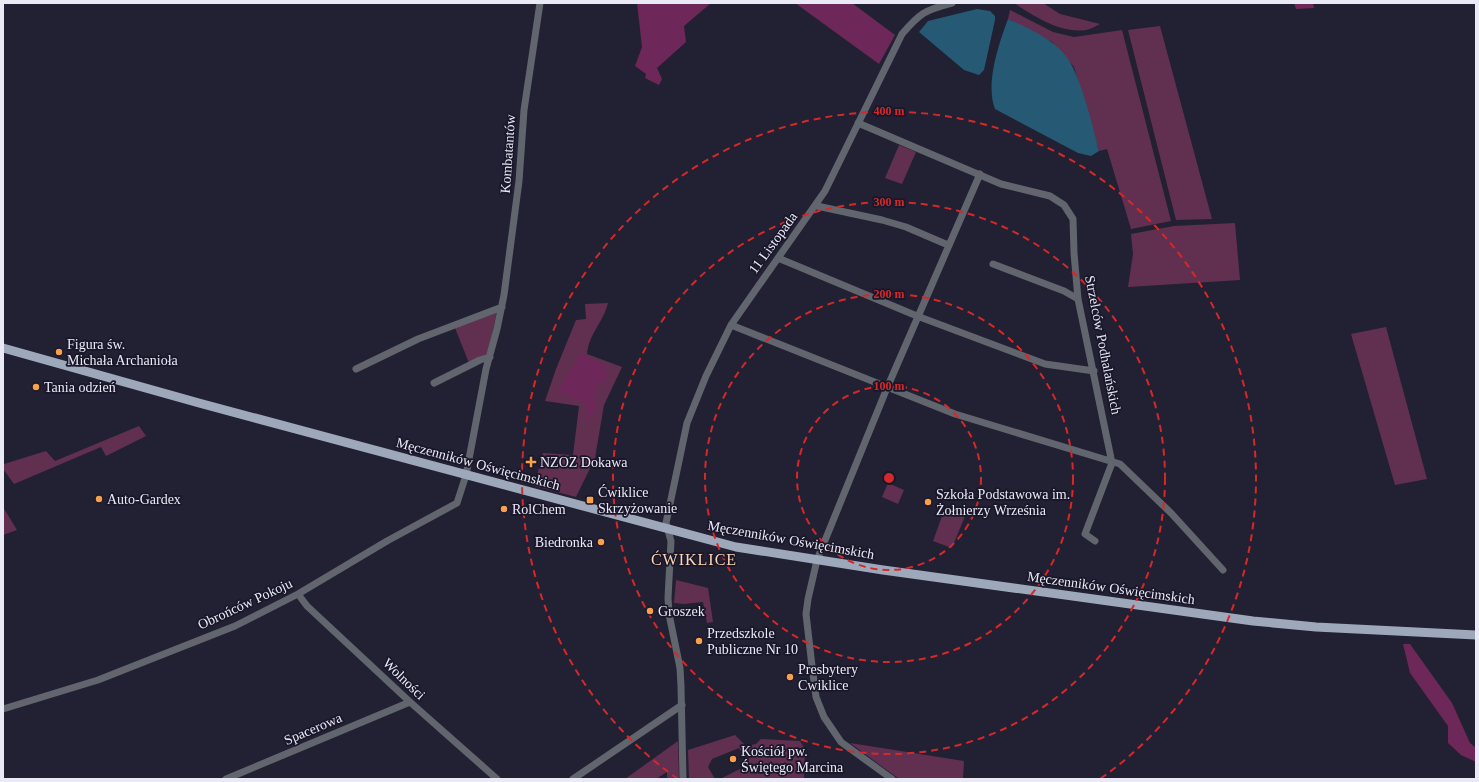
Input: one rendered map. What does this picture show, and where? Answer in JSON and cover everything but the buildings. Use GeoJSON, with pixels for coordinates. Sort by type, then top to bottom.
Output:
{"type":"FeatureCollection","features":[{"type":"Feature","properties":{"kind":"main road","name":"Męczenników Oświęcimskich"},"geometry":{"type":"LineString","coordinates":[[3,348],[667,530],[736,547],[817,560],[1253,621],[1316,628],[1476,635]]}},
{"type":"Feature","properties":{"kind":"street","name":"Kombatantów"},"geometry":{"type":"LineString","coordinates":[[466,475],[490,357],[502,307],[512,245],[520,181],[524,110],[540,3]]}},
{"type":"Feature","properties":{"kind":"street","name":"11 Listopada"},"geometry":{"type":"LineString","coordinates":[[683,779],[680,668],[669,614],[668,598],[672,542],[667,530],[666,520],[687,423],[709,370],[732,325],[778,258],[817,206],[902,34],[918,15],[931,8],[952,3]]}},
{"type":"Feature","properties":{"kind":"street","name":"Strzelców Podhalańskich"},"geometry":{"type":"LineString","coordinates":[[858,123],[1001,184],[1050,196],[1067,208],[1073,219],[1078,299],[1112,463]]}},
{"type":"Feature","properties":{"kind":"street"},"geometry":{"type":"LineString","coordinates":[[892,779],[841,742],[824,717],[816,697],[806,614],[808,599],[817,560],[917,316],[980,174]]}},
{"type":"Feature","properties":{"kind":"street"},"geometry":{"type":"LineString","coordinates":[[817,206],[882,220],[906,227],[948,245]]}},
{"type":"Feature","properties":{"kind":"street"},"geometry":{"type":"LineString","coordinates":[[778,258],[917,316],[1045,364],[1094,371]]}},
{"type":"Feature","properties":{"kind":"street"},"geometry":{"type":"LineString","coordinates":[[994,264],[1064,291],[1078,299]]}},
{"type":"Feature","properties":{"kind":"street"},"geometry":{"type":"LineString","coordinates":[[356,369],[418,339],[502,307]]}},
{"type":"Feature","properties":{"kind":"street"},"geometry":{"type":"LineString","coordinates":[[732,325],[955,414],[1112,463],[1120,464],[1171,512],[1223,570]]}},
{"type":"Feature","properties":{"kind":"street"},"geometry":{"type":"LineString","coordinates":[[434,383],[480,360],[490,357]]}},
{"type":"Feature","properties":{"kind":"street"},"geometry":{"type":"LineString","coordinates":[[1095,540],[1085,534],[1112,463]]}},
{"type":"Feature","properties":{"kind":"street","name":"Obrońców Pokoju"},"geometry":{"type":"LineString","coordinates":[[3,709],[98,680],[235,626],[298,594],[387,541],[455,505],[460,500],[466,475]]}},
{"type":"Feature","properties":{"kind":"street","name":"Wolności"},"geometry":{"type":"LineString","coordinates":[[298,594],[307,606],[410,702],[497,779]]}},
{"type":"Feature","properties":{"kind":"street","name":"Spacerowa"},"geometry":{"type":"LineString","coordinates":[[226,779],[410,702]]}},
{"type":"Feature","properties":{"kind":"street"},"geometry":{"type":"LineString","coordinates":[[573,779],[682,705]]}},
{"type":"Feature","properties":{"kind":"shaded area"},"geometry":{"type":"Polygon","coordinates":[[[637,3],[711,3],[684,26],[686,42],[657,68],[662,79],[659,85],[645,78],[646,74],[635,66],[642,47],[637,3]]]}},
{"type":"Feature","properties":{"kind":"shaded area"},"geometry":{"type":"Polygon","coordinates":[[[795,3],[852,3],[895,35],[879,64],[795,3]]]}},
{"type":"Feature","properties":{"kind":"shaded area"},"geometry":{"type":"Polygon","coordinates":[[[1014,3],[1043,3],[1060,14],[1100,24],[1086,30],[1077,31],[1057,27],[1014,3]]]}},
{"type":"Feature","properties":{"kind":"shaded area"},"geometry":{"type":"Polygon","coordinates":[[[1294,3],[1313,3],[1314,8],[1296,9],[1294,3]]]}},
{"type":"Feature","properties":{"kind":"shaded area"},"geometry":{"type":"Polygon","coordinates":[[[1010,10],[1053,32],[1074,37],[1122,30],[1171,221],[1131,229],[1107,149],[1099,151],[1074,67],[1052,42],[1008,19],[1010,10]]]}},
{"type":"Feature","properties":{"kind":"shaded area"},"geometry":{"type":"Polygon","coordinates":[[[1160,26],[1212,219],[1176,220],[1128,30],[1160,26]]]}},
{"type":"Feature","properties":{"kind":"shaded area"},"geometry":{"type":"Polygon","coordinates":[[[899,145],[916,152],[902,184],[885,178],[899,145]]]}},
{"type":"Feature","properties":{"kind":"shaded area"},"geometry":{"type":"Polygon","coordinates":[[[1235,223],[1240,280],[1128,287],[1133,254],[1131,234],[1174,226],[1235,223]]]}},
{"type":"Feature","properties":{"kind":"shaded area"},"geometry":{"type":"Polygon","coordinates":[[[608,303],[606,310],[590,340],[587,354],[622,367],[604,405],[595,458],[576,497],[534,486],[543,453],[573,455],[579,406],[545,401],[576,320],[586,319],[585,304],[608,303]]]}},
{"type":"Feature","properties":{"kind":"shaded area"},"geometry":{"type":"Polygon","coordinates":[[[497,311],[488,355],[469,363],[455,328],[497,311]]]}},
{"type":"Feature","properties":{"kind":"shaded area"},"geometry":{"type":"Polygon","coordinates":[[[1386,327],[1427,479],[1395,485],[1351,334],[1386,327]]]}},
{"type":"Feature","properties":{"kind":"shaded area"},"geometry":{"type":"Polygon","coordinates":[[[581,353],[606,366],[607,379],[596,387],[595,411],[587,422],[586,404],[558,391],[581,353]]]}},
{"type":"Feature","properties":{"kind":"shaded area"},"geometry":{"type":"Polygon","coordinates":[[[139,426],[146,436],[106,456],[101,447],[14,484],[3,469],[3,458],[4,464],[46,451],[55,461],[139,426]]]}},
{"type":"Feature","properties":{"kind":"shaded area"},"geometry":{"type":"Polygon","coordinates":[[[888,483],[904,490],[898,504],[882,497],[888,483]]]}},
{"type":"Feature","properties":{"kind":"shaded area"},"geometry":{"type":"Polygon","coordinates":[[[3,507],[17,530],[3,535],[3,507]]]}},
{"type":"Feature","properties":{"kind":"shaded area"},"geometry":{"type":"Polygon","coordinates":[[[945,508],[965,516],[952,548],[933,541],[945,508]]]}},
{"type":"Feature","properties":{"kind":"shaded area"},"geometry":{"type":"Polygon","coordinates":[[[676,580],[708,588],[713,622],[707,623],[703,602],[684,604],[674,603],[676,580]]]}},
{"type":"Feature","properties":{"kind":"shaded area"},"geometry":{"type":"Polygon","coordinates":[[[1403,644],[1410,644],[1452,703],[1470,743],[1476,748],[1476,762],[1461,755],[1448,743],[1448,726],[1410,673],[1403,644]]]}},
{"type":"Feature","properties":{"kind":"shaded area"},"geometry":{"type":"Polygon","coordinates":[[[735,735],[746,746],[756,744],[761,739],[800,741],[805,749],[804,779],[720,779],[746,766],[747,762],[739,748],[712,759],[708,767],[715,779],[689,779],[688,750],[735,735]]]}},
{"type":"Feature","properties":{"kind":"shaded area"},"geometry":{"type":"Polygon","coordinates":[[[678,741],[679,779],[667,779],[667,772],[656,779],[625,779],[678,741]]]}},
{"type":"Feature","properties":{"kind":"shaded area"},"geometry":{"type":"Polygon","coordinates":[[[850,743],[964,761],[963,779],[899,779],[850,743]]]}},
{"type":"Feature","properties":{"kind":"water"},"geometry":{"type":"Polygon","coordinates":[[[977,9],[990,11],[995,16],[984,70],[979,75],[964,70],[919,32],[928,21],[977,9]]]}},
{"type":"Feature","properties":{"kind":"water"},"geometry":{"type":"Polygon","coordinates":[[[1008,19],[1053,43],[1071,63],[1090,115],[1099,151],[1091,156],[1078,153],[995,109],[992,99],[992,76],[997,51],[1008,19]]]}},
{"type":"Feature","properties":{"kind":"place","name":"Figura św. Michała Archanioła"},"geometry":{"type":"Point","coordinates":[59,352]}},
{"type":"Feature","properties":{"kind":"place","name":"Tania odzień"},"geometry":{"type":"Point","coordinates":[36,387]}},
{"type":"Feature","properties":{"kind":"place","name":"NZOZ Dokawa"},"geometry":{"type":"Point","coordinates":[531,462]}},
{"type":"Feature","properties":{"kind":"place","name":"Auto-Gardex"},"geometry":{"type":"Point","coordinates":[99,499]}},
{"type":"Feature","properties":{"kind":"place","name":"Ćwiklice Skrzyżowanie"},"geometry":{"type":"Point","coordinates":[590,500]}},
{"type":"Feature","properties":{"kind":"place","name":"Szkoła Podstawowa im. Żołnierzy Września"},"geometry":{"type":"Point","coordinates":[928,502]}},
{"type":"Feature","properties":{"kind":"place","name":"RolChem"},"geometry":{"type":"Point","coordinates":[504,509]}},
{"type":"Feature","properties":{"kind":"place","name":"Biedronka"},"geometry":{"type":"Point","coordinates":[601,542]}},
{"type":"Feature","properties":{"kind":"place","name":"Groszek"},"geometry":{"type":"Point","coordinates":[650,611]}},
{"type":"Feature","properties":{"kind":"place","name":"Przedszkole Publiczne Nr 10"},"geometry":{"type":"Point","coordinates":[699,641]}},
{"type":"Feature","properties":{"kind":"place","name":"Presbytery Cwiklice"},"geometry":{"type":"Point","coordinates":[790,677]}},
{"type":"Feature","properties":{"kind":"place","name":"Kościół pw. Świętego Marcina"},"geometry":{"type":"Point","coordinates":[733,759]}},
{"type":"Feature","properties":{"kind":"district","name":"ĆWIKLICE"},"geometry":{"type":"Point","coordinates":[694,559]}}]}
